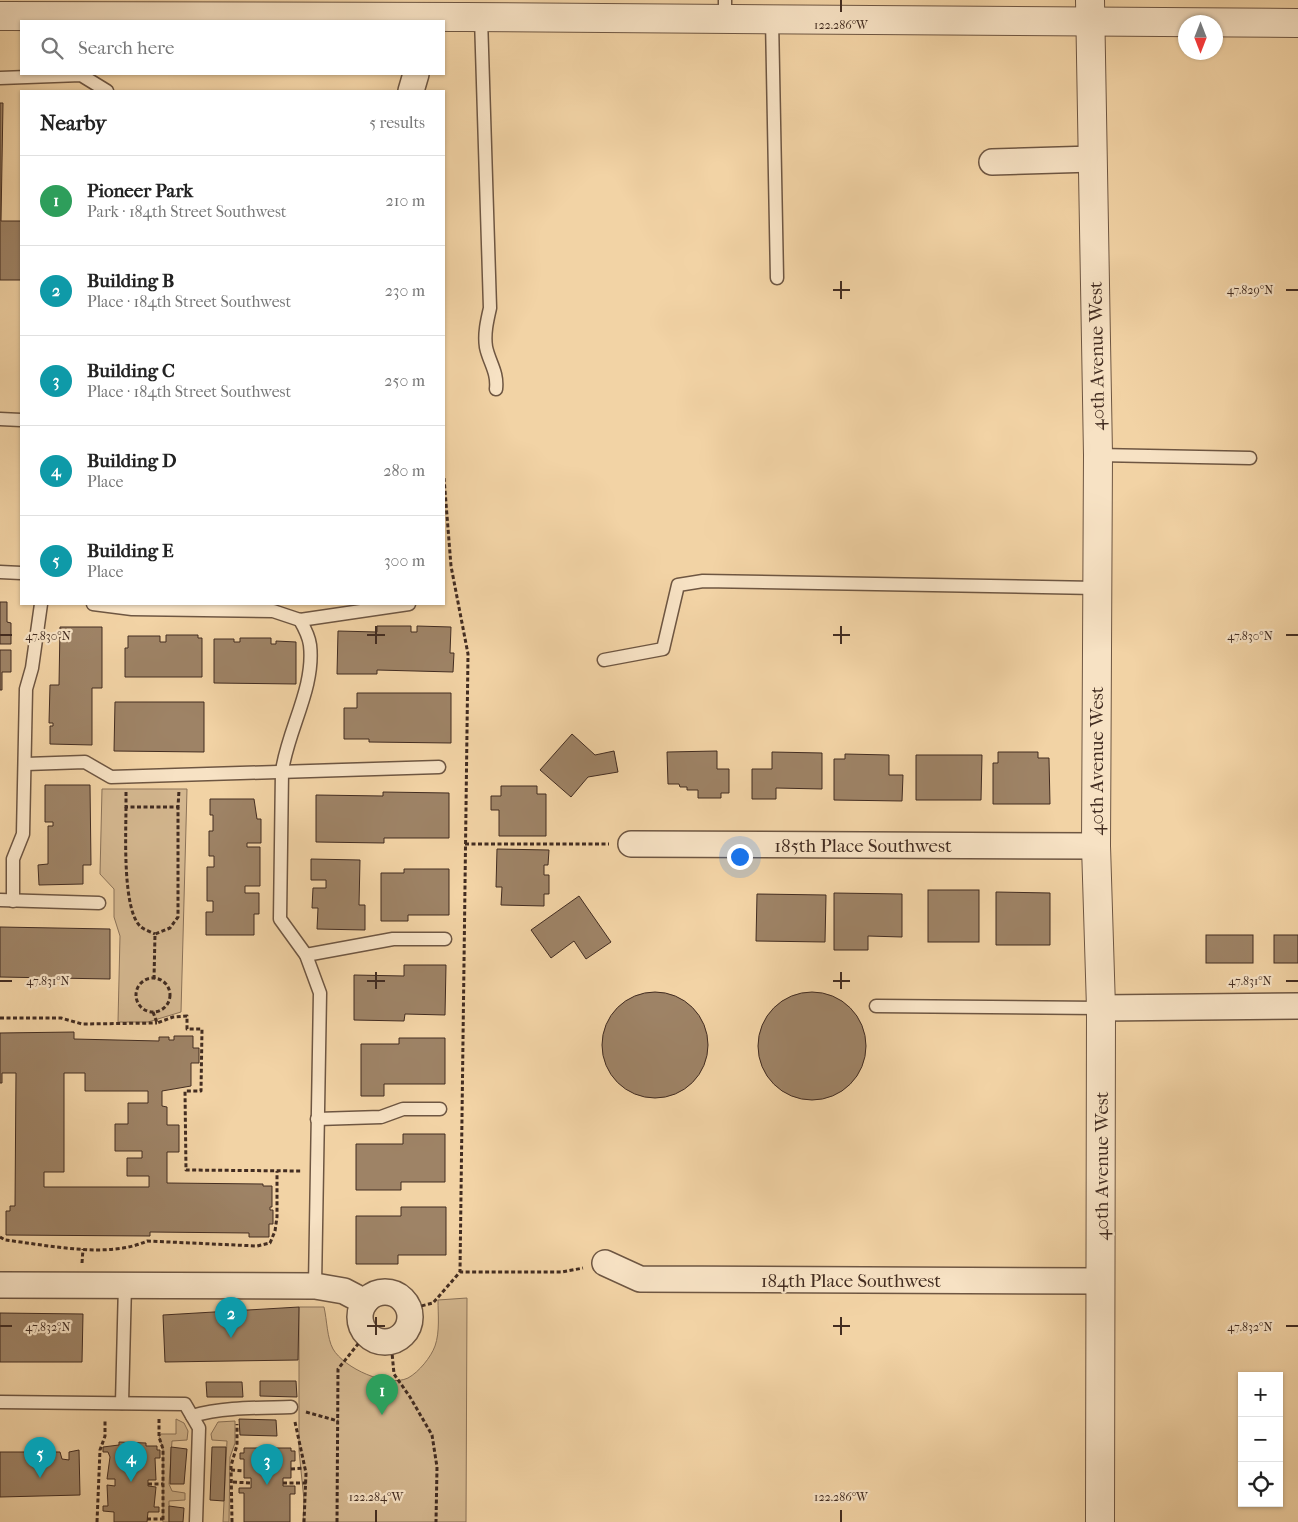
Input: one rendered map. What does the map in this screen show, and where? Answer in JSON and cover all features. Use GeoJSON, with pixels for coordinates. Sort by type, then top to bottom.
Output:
{"type":"FeatureCollection","features":[{"type":"Feature","properties":{"kind":"street"},"geometry":{"type":"LineString","coordinates":[[0,16],[205,8],[374,19],[460,15],[725,10],[772,19],[1090,11],[1298,23]]}},
{"type":"Feature","properties":{"kind":"street","name":"40th Avenue West"},"geometry":{"type":"LineString","coordinates":[[1090,11],[1098,455],[1096,846],[1101,1008],[1100,1522]]}},
{"type":"Feature","properties":{"kind":"street"},"geometry":{"type":"LineString","coordinates":[[408,75],[411,90]]}},
{"type":"Feature","properties":{"kind":"street"},"geometry":{"type":"LineString","coordinates":[[411,90],[416,75]]}},
{"type":"Feature","properties":{"kind":"street"},"geometry":{"type":"LineString","coordinates":[[992,162],[1092,158]]}},
{"type":"Feature","properties":{"kind":"street","name":"185th Place Southwest"},"geometry":{"type":"LineString","coordinates":[[630,844],[1096,846]]}},
{"type":"Feature","properties":{"kind":"street"},"geometry":{"type":"LineString","coordinates":[[1101,1008],[1298,1006]]}},
{"type":"Feature","properties":{"kind":"street","name":"184th Place Southwest"},"geometry":{"type":"LineString","coordinates":[[605,1263],[640,1279],[1101,1280]]}},
{"type":"Feature","properties":{"kind":"street"},"geometry":{"type":"LineString","coordinates":[[2,1281],[315,1286],[344,1291],[365,1302]]}},
{"type":"Feature","properties":{"kind":"street"},"geometry":{"type":"LineString","coordinates":[[385,1292],[400,1297],[409,1309],[409,1325],[405,1333],[390,1342],[382,1342],[366,1334],[360,1318],[365,1302],[370,1296],[385,1292]]}},
{"type":"Feature","properties":{"kind":"lane"},"geometry":{"type":"LineString","coordinates":[[460,15],[490,308],[485,338],[487,350],[497,374],[496,389]]}},
{"type":"Feature","properties":{"kind":"lane"},"geometry":{"type":"LineString","coordinates":[[772,19],[777,278]]}},
{"type":"Feature","properties":{"kind":"lane"},"geometry":{"type":"LineString","coordinates":[[0,78],[81,75],[105,90]]}},
{"type":"Feature","properties":{"kind":"lane"},"geometry":{"type":"LineString","coordinates":[[0,419],[20,420]]}},
{"type":"Feature","properties":{"kind":"lane"},"geometry":{"type":"LineString","coordinates":[[1098,455],[1250,458]]}},
{"type":"Feature","properties":{"kind":"lane"},"geometry":{"type":"LineString","coordinates":[[0,572],[20,573]]}},
{"type":"Feature","properties":{"kind":"lane"},"geometry":{"type":"LineString","coordinates":[[604,660],[663,649],[678,586],[703,581],[1096,588]]}},
{"type":"Feature","properties":{"kind":"lane"},"geometry":{"type":"LineString","coordinates":[[13,900],[13,859],[23,834],[26,764],[26,690],[32,668],[41,605]]}},
{"type":"Feature","properties":{"kind":"lane"},"geometry":{"type":"LineString","coordinates":[[101,605],[132,609],[273,611],[300,620],[402,605]]}},
{"type":"Feature","properties":{"kind":"lane"},"geometry":{"type":"LineString","coordinates":[[300,620],[310,644],[309,677],[284,755],[282,771],[280,919],[306,955],[320,994],[315,1286]]}},
{"type":"Feature","properties":{"kind":"lane"},"geometry":{"type":"LineString","coordinates":[[26,764],[85,762],[111,776],[439,766]]}},
{"type":"Feature","properties":{"kind":"lane"},"geometry":{"type":"LineString","coordinates":[[0,900],[99,903]]}},
{"type":"Feature","properties":{"kind":"lane"},"geometry":{"type":"LineString","coordinates":[[306,955],[393,938],[445,939]]}},
{"type":"Feature","properties":{"kind":"lane"},"geometry":{"type":"LineString","coordinates":[[876,1006],[1101,1008]]}},
{"type":"Feature","properties":{"kind":"lane"},"geometry":{"type":"LineString","coordinates":[[318,1118],[381,1118],[403,1109],[440,1109]]}},
{"type":"Feature","properties":{"kind":"lane"},"geometry":{"type":"LineString","coordinates":[[122,1403],[125,1284]]}},
{"type":"Feature","properties":{"kind":"lane"},"geometry":{"type":"LineString","coordinates":[[0,1402],[185,1404],[199,1428],[196,1522]]}},
{"type":"Feature","properties":{"kind":"lane"},"geometry":{"type":"LineString","coordinates":[[192,1416],[210,1411],[239,1408],[291,1407]]}},
{"type":"Feature","properties":{"kind":"path"},"geometry":{"type":"LineString","coordinates":[[409,1309],[433,1303],[460,1272],[468,654],[451,566],[445,491]]}},
{"type":"Feature","properties":{"kind":"path"},"geometry":{"type":"LineString","coordinates":[[126,786],[126,874],[135,919],[141,928],[155,934],[170,928],[178,917],[179,787]]}},
{"type":"Feature","properties":{"kind":"path"},"geometry":{"type":"LineString","coordinates":[[126,807],[178,807]]}},
{"type":"Feature","properties":{"kind":"path"},"geometry":{"type":"LineString","coordinates":[[465,844],[630,844]]}},
{"type":"Feature","properties":{"kind":"path"},"geometry":{"type":"LineString","coordinates":[[154,979],[155,934]]}},
{"type":"Feature","properties":{"kind":"path"},"geometry":{"type":"LineString","coordinates":[[154,979],[167,986],[170,997],[166,1006],[153,1012],[141,1008],[136,997],[136,991],[143,982],[154,979]]}},
{"type":"Feature","properties":{"kind":"path"},"geometry":{"type":"LineString","coordinates":[[153,1012],[157,1023]]}},
{"type":"Feature","properties":{"kind":"path"},"geometry":{"type":"LineString","coordinates":[[0,1018],[61,1018],[82,1024],[157,1023],[173,1017],[187,1016],[187,1029],[202,1029],[201,1090],[185,1090],[186,1170],[316,1171]]}},
{"type":"Feature","properties":{"kind":"path"},"geometry":{"type":"LineString","coordinates":[[0,1236],[5,1240],[83,1249],[131,1248],[147,1241],[258,1246],[270,1243],[275,1231],[276,1171]]}},
{"type":"Feature","properties":{"kind":"path"},"geometry":{"type":"LineString","coordinates":[[82,1267],[83,1249]]}},
{"type":"Feature","properties":{"kind":"path"},"geometry":{"type":"LineString","coordinates":[[460,1272],[562,1272],[605,1263]]}},
{"type":"Feature","properties":{"kind":"path"},"geometry":{"type":"LineString","coordinates":[[336,1522],[338,1369],[366,1334]]}},
{"type":"Feature","properties":{"kind":"path"},"geometry":{"type":"LineString","coordinates":[[390,1342],[394,1374],[432,1435],[437,1467],[436,1522]]}},
{"type":"Feature","properties":{"kind":"path"},"geometry":{"type":"LineString","coordinates":[[97,1522],[100,1450],[105,1436],[105,1402]]}},
{"type":"Feature","properties":{"kind":"path"},"geometry":{"type":"LineString","coordinates":[[147,1519],[163,1520],[163,1449],[159,1437],[158,1404]]}},
{"type":"Feature","properties":{"kind":"path"},"geometry":{"type":"LineString","coordinates":[[291,1407],[338,1422]]}},
{"type":"Feature","properties":{"kind":"path"},"geometry":{"type":"LineString","coordinates":[[291,1407],[306,1468],[304,1522]]}},
{"type":"Feature","properties":{"kind":"path"},"geometry":{"type":"LineString","coordinates":[[232,1522],[231,1470],[232,1459],[238,1445],[239,1408]]}},
{"type":"Feature","properties":{"kind":"path"},"geometry":{"type":"LineString","coordinates":[[291,1469],[306,1468]]}},
{"type":"Feature","properties":{"kind":"path"},"geometry":{"type":"LineString","coordinates":[[231,1470],[244,1471]]}},
{"type":"Feature","properties":{"kind":"path"},"geometry":{"type":"LineString","coordinates":[[232,1482],[250,1483]]}},
{"type":"Feature","properties":{"kind":"path"},"geometry":{"type":"LineString","coordinates":[[283,1483],[306,1483]]}},
{"type":"Feature","properties":{"kind":"path"},"geometry":{"type":"LineString","coordinates":[[148,1484],[163,1484]]}},
{"type":"Feature","properties":{"kind":"shaded area"},"geometry":{"type":"Polygon","coordinates":[[[102,789],[187,789],[181,1012],[148,1022],[118,1022],[120,936],[114,917],[114,889],[100,874],[102,789]]]}},
{"type":"Feature","properties":{"kind":"shaded area"},"geometry":{"type":"Polygon","coordinates":[[[467,1298],[466,1522],[303,1522],[304,1500],[299,1451],[299,1307],[324,1307],[331,1345],[346,1363],[378,1378],[399,1380],[408,1378],[416,1372],[431,1355],[438,1335],[438,1300],[467,1298]]]}},
{"type":"Feature","properties":{"kind":"shaded area"},"geometry":{"type":"Polygon","coordinates":[[[176,1419],[184,1423],[188,1431],[187,1440],[172,1441],[169,1484],[172,1491],[185,1493],[185,1500],[169,1501],[169,1522],[163,1522],[163,1449],[159,1437],[161,1434],[176,1434],[176,1419]]]}},
{"type":"Feature","properties":{"kind":"shaded area"},"geometry":{"type":"Polygon","coordinates":[[[235,1421],[235,1443],[230,1457],[229,1522],[223,1522],[227,1441],[212,1440],[211,1434],[218,1422],[235,1421]]]}},
{"type":"Feature","properties":{"kind":"building"},"geometry":{"type":"Polygon","coordinates":[[[0,103],[3,103],[1,221],[20,221],[20,280],[0,280],[0,103]]]}},
{"type":"Feature","properties":{"kind":"building"},"geometry":{"type":"Polygon","coordinates":[[[0,602],[7,602],[7,622],[11,623],[11,644],[0,644],[0,602]]]}},
{"type":"Feature","properties":{"kind":"building"},"geometry":{"type":"Polygon","coordinates":[[[377,626],[411,626],[411,632],[417,632],[417,626],[451,627],[450,653],[454,653],[453,672],[377,670],[377,674],[337,674],[338,631],[377,632],[377,626]]]}},
{"type":"Feature","properties":{"kind":"building"},"geometry":{"type":"Polygon","coordinates":[[[60,627],[102,627],[102,688],[92,688],[92,745],[50,744],[50,726],[53,726],[53,723],[49,723],[50,685],[59,685],[60,627]]]}},
{"type":"Feature","properties":{"kind":"building"},"geometry":{"type":"Polygon","coordinates":[[[166,635],[198,635],[198,638],[202,638],[202,677],[125,677],[125,648],[128,648],[128,636],[160,636],[160,642],[166,642],[166,635]]]}},
{"type":"Feature","properties":{"kind":"building"},"geometry":{"type":"Polygon","coordinates":[[[240,638],[271,638],[271,644],[276,644],[276,641],[296,642],[296,684],[214,683],[214,639],[234,639],[234,642],[240,642],[240,638]]]}},
{"type":"Feature","properties":{"kind":"building"},"geometry":{"type":"Polygon","coordinates":[[[0,650],[11,650],[11,672],[2,672],[2,690],[0,690],[0,650]]]}},
{"type":"Feature","properties":{"kind":"building"},"geometry":{"type":"Polygon","coordinates":[[[357,693],[451,693],[451,743],[369,742],[369,739],[344,739],[344,708],[357,708],[357,693]]]}},
{"type":"Feature","properties":{"kind":"building"},"geometry":{"type":"Polygon","coordinates":[[[115,702],[204,702],[204,752],[114,751],[115,702]]]}},
{"type":"Feature","properties":{"kind":"building"},"geometry":{"type":"Polygon","coordinates":[[[572,734],[595,755],[614,751],[618,772],[588,777],[571,797],[540,770],[572,734]]]}},
{"type":"Feature","properties":{"kind":"building"},"geometry":{"type":"Polygon","coordinates":[[[717,751],[717,769],[729,769],[729,793],[721,793],[721,798],[698,798],[698,790],[687,790],[687,787],[680,787],[679,784],[668,784],[667,752],[717,751]]]}},
{"type":"Feature","properties":{"kind":"building"},"geometry":{"type":"Polygon","coordinates":[[[772,752],[822,753],[822,789],[776,788],[776,799],[752,799],[752,769],[772,769],[772,752]]]}},
{"type":"Feature","properties":{"kind":"building"},"geometry":{"type":"Polygon","coordinates":[[[998,752],[1038,752],[1038,758],[1049,758],[1050,804],[993,804],[993,763],[998,763],[998,752]]]}},
{"type":"Feature","properties":{"kind":"building"},"geometry":{"type":"Polygon","coordinates":[[[845,754],[889,755],[889,775],[903,775],[902,801],[834,800],[834,759],[845,759],[845,754]]]}},
{"type":"Feature","properties":{"kind":"building"},"geometry":{"type":"Polygon","coordinates":[[[916,755],[982,755],[981,800],[916,800],[916,755]]]}},
{"type":"Feature","properties":{"kind":"building"},"geometry":{"type":"Polygon","coordinates":[[[45,785],[90,785],[91,865],[83,865],[83,884],[39,885],[38,865],[48,864],[48,826],[53,826],[53,822],[45,822],[45,785]]]}},
{"type":"Feature","properties":{"kind":"building"},"geometry":{"type":"Polygon","coordinates":[[[501,786],[537,786],[537,794],[546,794],[546,836],[499,836],[499,810],[491,810],[491,796],[501,796],[501,786]]]}},
{"type":"Feature","properties":{"kind":"building"},"geometry":{"type":"Polygon","coordinates":[[[383,792],[449,793],[449,838],[384,838],[384,843],[316,842],[316,795],[383,796],[383,792]]]}},
{"type":"Feature","properties":{"kind":"building"},"geometry":{"type":"Polygon","coordinates":[[[210,799],[254,799],[257,819],[261,819],[261,843],[247,843],[247,847],[260,847],[260,886],[245,886],[245,893],[259,893],[259,914],[254,914],[254,935],[206,935],[206,912],[213,912],[213,901],[207,901],[207,867],[214,867],[214,856],[209,856],[209,831],[213,831],[210,799]]]}},
{"type":"Feature","properties":{"kind":"building"},"geometry":{"type":"Polygon","coordinates":[[[497,849],[549,850],[548,865],[544,865],[544,875],[549,875],[549,894],[544,894],[544,906],[501,905],[502,887],[496,887],[497,849]]]}},
{"type":"Feature","properties":{"kind":"building"},"geometry":{"type":"Polygon","coordinates":[[[311,859],[360,860],[359,905],[365,905],[365,930],[317,929],[318,908],[312,908],[313,888],[326,888],[326,880],[311,880],[311,859]]]}},
{"type":"Feature","properties":{"kind":"building"},"geometry":{"type":"Polygon","coordinates":[[[404,869],[449,869],[449,915],[408,915],[408,921],[381,921],[381,873],[404,873],[404,869]]]}},
{"type":"Feature","properties":{"kind":"building"},"geometry":{"type":"Polygon","coordinates":[[[928,890],[979,890],[979,942],[928,942],[928,890]]]}},
{"type":"Feature","properties":{"kind":"building"},"geometry":{"type":"Polygon","coordinates":[[[996,892],[1050,893],[1050,945],[996,945],[996,892]]]}},
{"type":"Feature","properties":{"kind":"building"},"geometry":{"type":"Polygon","coordinates":[[[834,893],[902,894],[902,937],[868,936],[868,950],[834,950],[834,893]]]}},
{"type":"Feature","properties":{"kind":"building"},"geometry":{"type":"Polygon","coordinates":[[[757,894],[826,895],[825,942],[756,941],[757,894]]]}},
{"type":"Feature","properties":{"kind":"building"},"geometry":{"type":"Polygon","coordinates":[[[579,896],[611,942],[586,959],[574,941],[551,958],[531,930],[579,896]]]}},
{"type":"Feature","properties":{"kind":"building"},"geometry":{"type":"Polygon","coordinates":[[[0,927],[110,929],[110,979],[0,977],[0,927]]]}},
{"type":"Feature","properties":{"kind":"building"},"geometry":{"type":"Polygon","coordinates":[[[1206,935],[1253,935],[1253,963],[1206,963],[1206,935]]]}},
{"type":"Feature","properties":{"kind":"building"},"geometry":{"type":"Polygon","coordinates":[[[1274,935],[1298,935],[1298,963],[1274,963],[1274,935]]]}},
{"type":"Feature","properties":{"kind":"building"},"geometry":{"type":"Polygon","coordinates":[[[404,965],[446,965],[445,1015],[405,1014],[404,1021],[354,1020],[354,975],[404,976],[404,965]]]}},
{"type":"Feature","properties":{"kind":"building"},"geometry":{"type":"Polygon","coordinates":[[[655,992],[675,996],[693,1007],[704,1025],[708,1045],[704,1065],[693,1083],[675,1094],[655,1098],[635,1094],[617,1083],[606,1065],[602,1045],[606,1025],[617,1007],[635,996],[655,992]]]}},
{"type":"Feature","properties":{"kind":"building"},"geometry":{"type":"Polygon","coordinates":[[[812,992],[833,996],[850,1008],[862,1025],[866,1046],[862,1067],[850,1084],[833,1096],[812,1100],[791,1096],[774,1084],[762,1067],[758,1046],[762,1025],[774,1008],[791,996],[812,992]]]}},
{"type":"Feature","properties":{"kind":"building"},"geometry":{"type":"Polygon","coordinates":[[[74,1032],[74,1039],[159,1041],[159,1037],[169,1037],[169,1040],[174,1040],[174,1036],[193,1036],[193,1048],[199,1048],[199,1063],[191,1063],[191,1086],[162,1091],[162,1106],[167,1107],[167,1125],[179,1125],[179,1152],[167,1152],[167,1183],[263,1184],[263,1186],[272,1186],[272,1207],[270,1207],[270,1210],[273,1210],[273,1224],[269,1224],[269,1237],[249,1237],[249,1233],[150,1232],[150,1236],[6,1235],[6,1211],[10,1211],[10,1206],[15,1206],[16,1073],[2,1073],[2,1083],[0,1083],[0,1033],[74,1032]],[[64,1073],[64,1172],[44,1172],[44,1187],[149,1187],[149,1176],[127,1176],[127,1158],[142,1158],[142,1151],[115,1151],[115,1124],[128,1124],[128,1103],[148,1103],[148,1091],[85,1091],[85,1073],[64,1073]]]}},
{"type":"Feature","properties":{"kind":"building"},"geometry":{"type":"Polygon","coordinates":[[[399,1038],[445,1038],[445,1084],[384,1084],[384,1096],[361,1096],[361,1044],[399,1044],[399,1038]]]}},
{"type":"Feature","properties":{"kind":"building"},"geometry":{"type":"Polygon","coordinates":[[[403,1134],[445,1134],[445,1182],[401,1182],[401,1190],[356,1190],[356,1144],[403,1144],[403,1134]]]}},
{"type":"Feature","properties":{"kind":"building"},"geometry":{"type":"Polygon","coordinates":[[[401,1207],[446,1207],[446,1255],[398,1255],[398,1264],[356,1264],[356,1216],[401,1216],[401,1207]]]}},
{"type":"Feature","properties":{"kind":"building"},"geometry":{"type":"Polygon","coordinates":[[[299,1307],[298,1360],[165,1362],[163,1315],[299,1307]]]}},
{"type":"Feature","properties":{"kind":"building"},"geometry":{"type":"Polygon","coordinates":[[[0,1313],[83,1314],[82,1362],[0,1362],[0,1313]]]}},
{"type":"Feature","properties":{"kind":"building"},"geometry":{"type":"Polygon","coordinates":[[[260,1381],[296,1381],[297,1397],[260,1396],[260,1381]]]}},
{"type":"Feature","properties":{"kind":"building"},"geometry":{"type":"Polygon","coordinates":[[[206,1382],[242,1382],[243,1397],[207,1397],[206,1382]]]}},
{"type":"Feature","properties":{"kind":"building"},"geometry":{"type":"Polygon","coordinates":[[[239,1419],[276,1420],[277,1436],[240,1435],[239,1419]]]}},
{"type":"Feature","properties":{"kind":"building"},"geometry":{"type":"Polygon","coordinates":[[[119,1442],[146,1443],[146,1446],[157,1446],[157,1450],[160,1450],[160,1458],[155,1458],[156,1480],[148,1480],[148,1486],[156,1487],[154,1507],[159,1507],[159,1512],[148,1512],[147,1522],[114,1522],[114,1512],[103,1511],[103,1506],[108,1506],[107,1485],[115,1486],[115,1479],[107,1479],[110,1457],[108,1452],[103,1452],[103,1447],[119,1445],[119,1442]]]}},
{"type":"Feature","properties":{"kind":"building"},"geometry":{"type":"Polygon","coordinates":[[[171,1447],[187,1449],[184,1484],[170,1484],[171,1447]]]}},
{"type":"Feature","properties":{"kind":"building"},"geometry":{"type":"Polygon","coordinates":[[[212,1447],[226,1447],[224,1501],[210,1500],[212,1447]]]}},
{"type":"Feature","properties":{"kind":"building"},"geometry":{"type":"Polygon","coordinates":[[[244,1448],[291,1448],[291,1451],[295,1451],[295,1461],[291,1461],[291,1478],[283,1478],[283,1486],[295,1486],[295,1494],[290,1494],[290,1522],[244,1522],[244,1493],[239,1493],[239,1488],[251,1488],[251,1478],[244,1478],[244,1459],[240,1459],[240,1453],[244,1453],[244,1448]]]}},
{"type":"Feature","properties":{"kind":"building"},"geometry":{"type":"Polygon","coordinates":[[[79,1450],[80,1495],[0,1497],[0,1452],[60,1452],[62,1459],[69,1460],[69,1452],[79,1450]]]}},
{"type":"Feature","properties":{"kind":"building"},"geometry":{"type":"Polygon","coordinates":[[[169,1506],[184,1508],[183,1522],[169,1522],[169,1506]]]}},
{"type":"Feature","properties":{"kind":"place","name":"Building B"},"geometry":{"type":"Point","coordinates":[231,1338]}},
{"type":"Feature","properties":{"kind":"place","name":"Pioneer Park"},"geometry":{"type":"Point","coordinates":[382,1415]}},
{"type":"Feature","properties":{"kind":"place","name":"Building E"},"geometry":{"type":"Point","coordinates":[40,1478]}},
{"type":"Feature","properties":{"kind":"place","name":"Building D"},"geometry":{"type":"Point","coordinates":[131,1482]}},
{"type":"Feature","properties":{"kind":"place","name":"Building C"},"geometry":{"type":"Point","coordinates":[267,1485]}}]}
